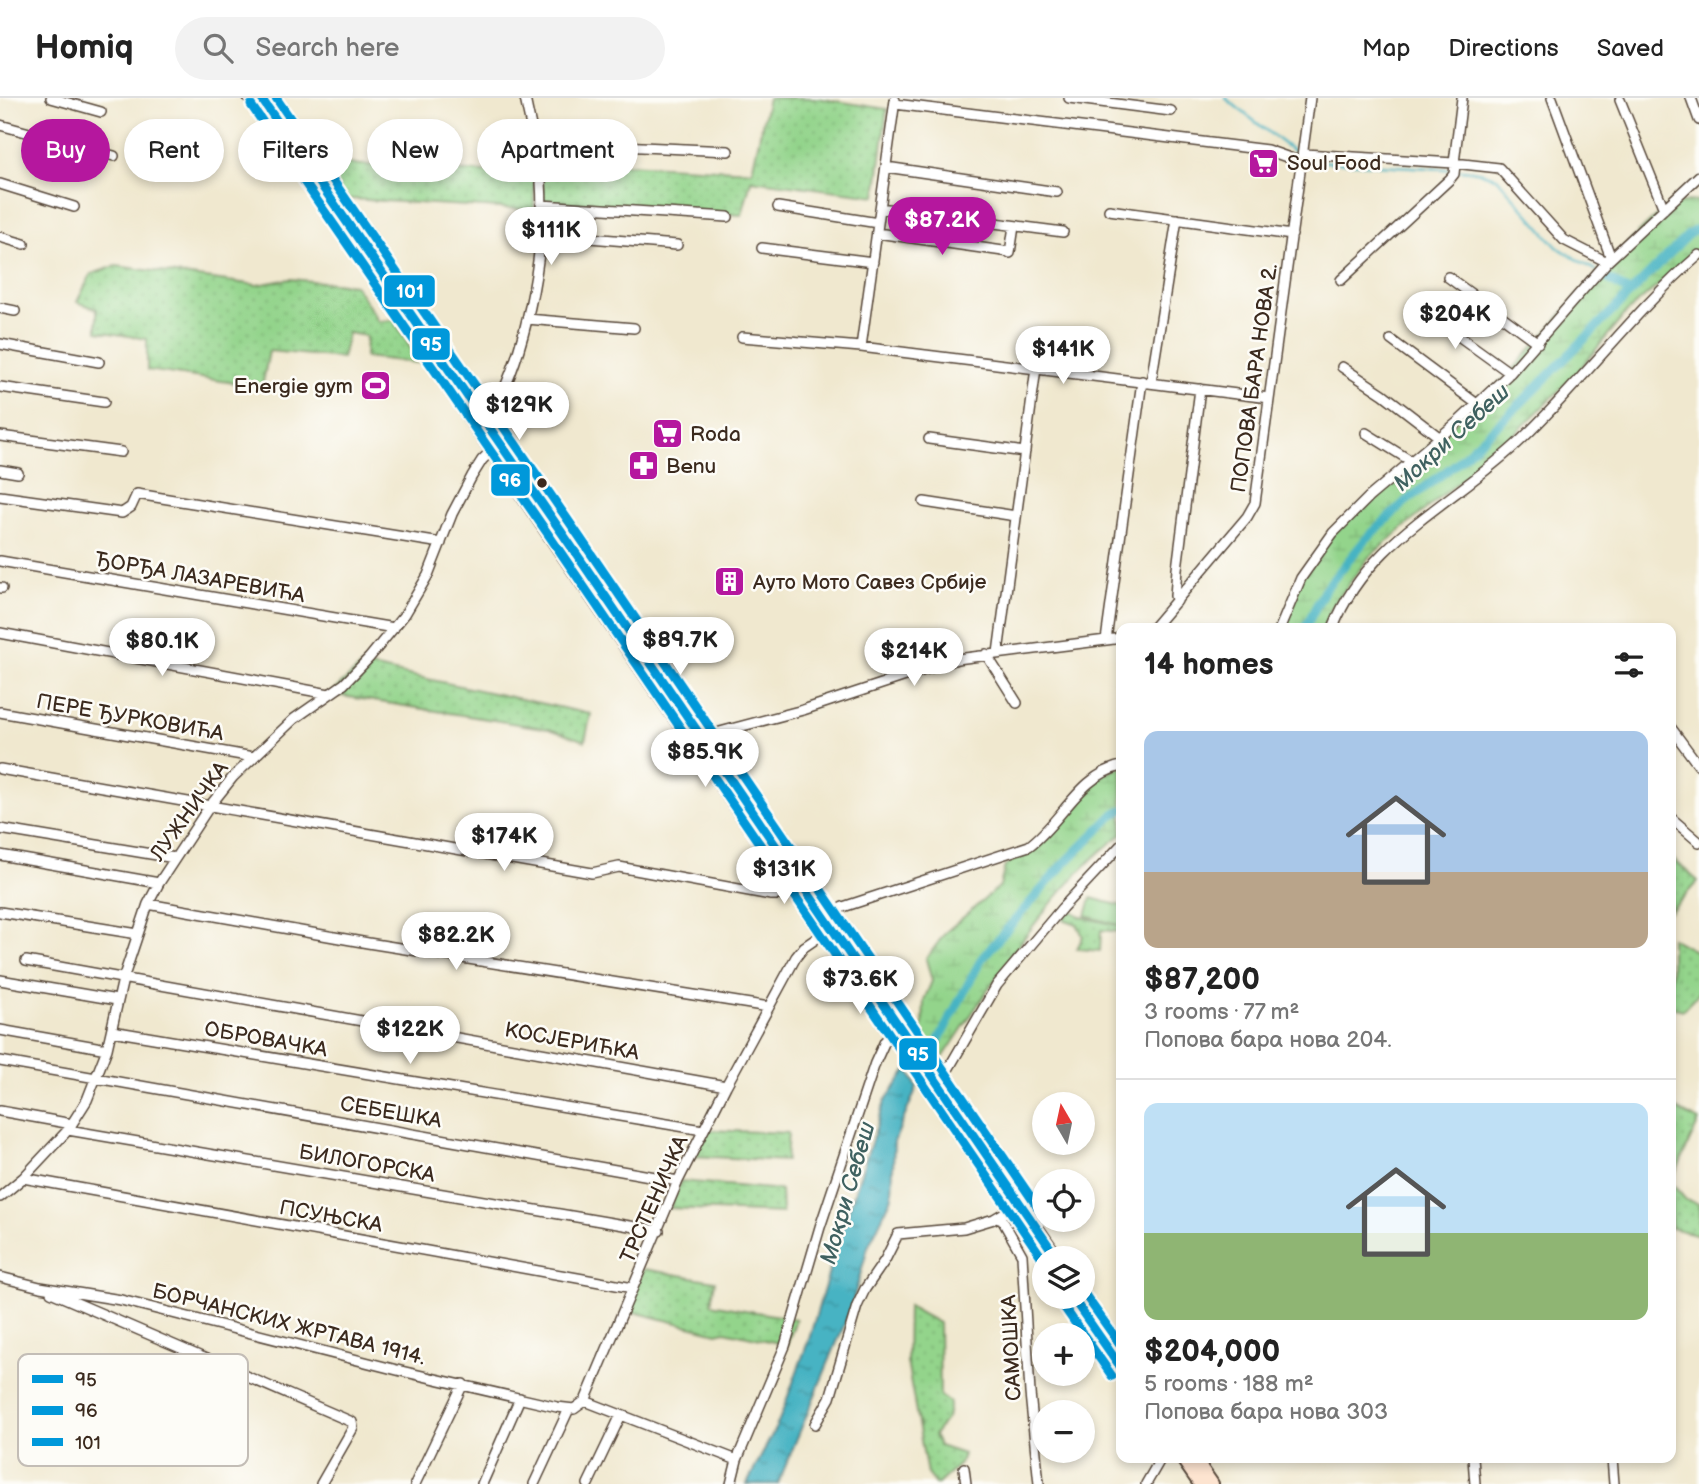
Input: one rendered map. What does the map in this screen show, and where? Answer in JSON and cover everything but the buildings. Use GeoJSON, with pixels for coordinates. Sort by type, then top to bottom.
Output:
{"type":"FeatureCollection","features":[{"type":"Feature","properties":{"kind":"main road"},"geometry":{"type":"LineString","coordinates":[[250,98],[492,450],[824,918],[926,1074],[1005,1213],[1034,1246]]}},
{"type":"Feature","properties":{"kind":"main road"},"geometry":{"type":"LineString","coordinates":[[261,98],[485,423],[700,744],[791,888],[897,1032]]}},
{"type":"Feature","properties":{"kind":"main road"},"geometry":{"type":"LineString","coordinates":[[926,1074],[939,1085],[1049,1246]]}},
{"type":"Feature","properties":{"kind":"main road"},"geometry":{"type":"LineString","coordinates":[[1080,1309],[1116,1360]]}},
{"type":"Feature","properties":{"kind":"main road"},"geometry":{"type":"LineString","coordinates":[[1092,1309],[1116,1343]]}},
{"type":"Feature","properties":{"kind":"main road"},"geometry":{"type":"LineString","coordinates":[[1185,1463],[1200,1484]]}},
{"type":"Feature","properties":{"kind":"main road"},"geometry":{"type":"LineString","coordinates":[[1197,1463],[1212,1484]]}},
{"type":"Feature","properties":{"kind":"street"},"geometry":{"type":"LineString","coordinates":[[51,98],[101,112]]}},
{"type":"Feature","properties":{"kind":"street"},"geometry":{"type":"LineString","coordinates":[[525,98],[529,119]]}},
{"type":"Feature","properties":{"kind":"street"},"geometry":{"type":"LineString","coordinates":[[1069,98],[1171,111]]}},
{"type":"Feature","properties":{"kind":"street","name":"ПОПОВА БАРА НОВА 2."},"geometry":{"type":"LineString","coordinates":[[1157,623],[1252,510],[1258,485],[1310,98]]}},
{"type":"Feature","properties":{"kind":"street"},"geometry":{"type":"LineString","coordinates":[[1341,280],[1455,166],[1462,98]]}},
{"type":"Feature","properties":{"kind":"street"},"geometry":{"type":"LineString","coordinates":[[1552,98],[1609,260]]}},
{"type":"Feature","properties":{"kind":"street"},"geometry":{"type":"LineString","coordinates":[[1691,98],[1699,120]]}},
{"type":"Feature","properties":{"kind":"street"},"geometry":{"type":"LineString","coordinates":[[1620,100],[1664,209]]}},
{"type":"Feature","properties":{"kind":"street"},"geometry":{"type":"LineString","coordinates":[[861,347],[895,101],[1267,150],[1303,158],[1499,168],[1564,240],[1609,260]]}},
{"type":"Feature","properties":{"kind":"street"},"geometry":{"type":"LineString","coordinates":[[0,125],[114,156]]}},
{"type":"Feature","properties":{"kind":"street"},"geometry":{"type":"LineString","coordinates":[[638,147],[728,151]]}},
{"type":"Feature","properties":{"kind":"street"},"geometry":{"type":"LineString","coordinates":[[886,167],[1057,192]]}},
{"type":"Feature","properties":{"kind":"street"},"geometry":{"type":"LineString","coordinates":[[1282,623],[1301,578],[1319,551],[1348,517],[1510,373],[1609,260],[1699,176]]}},
{"type":"Feature","properties":{"kind":"street"},"geometry":{"type":"LineString","coordinates":[[485,423],[495,409],[505,385],[527,319],[539,234],[541,182]]}},
{"type":"Feature","properties":{"kind":"street"},"geometry":{"type":"LineString","coordinates":[[0,184],[74,207]]}},
{"type":"Feature","properties":{"kind":"street"},"geometry":{"type":"LineString","coordinates":[[541,205],[728,217]]}},
{"type":"Feature","properties":{"kind":"street"},"geometry":{"type":"LineString","coordinates":[[778,207],[1010,253],[1014,226]]}},
{"type":"Feature","properties":{"kind":"street"},"geometry":{"type":"LineString","coordinates":[[880,208],[1063,232]]}},
{"type":"Feature","properties":{"kind":"street"},"geometry":{"type":"LineString","coordinates":[[1109,210],[1292,235]]}},
{"type":"Feature","properties":{"kind":"street"},"geometry":{"type":"LineString","coordinates":[[1105,640],[1177,219]]}},
{"type":"Feature","properties":{"kind":"street"},"geometry":{"type":"LineString","coordinates":[[539,234],[677,245]]}},
{"type":"Feature","properties":{"kind":"street"},"geometry":{"type":"LineString","coordinates":[[0,237],[24,244]]}},
{"type":"Feature","properties":{"kind":"street"},"geometry":{"type":"LineString","coordinates":[[762,248],[873,262]]}},
{"type":"Feature","properties":{"kind":"street"},"geometry":{"type":"LineString","coordinates":[[1335,623],[1372,562],[1403,533],[1520,441],[1633,317],[1699,256]]}},
{"type":"Feature","properties":{"kind":"street"},"geometry":{"type":"LineString","coordinates":[[1448,277],[1538,343]]}},
{"type":"Feature","properties":{"kind":"street"},"geometry":{"type":"LineString","coordinates":[[1417,306],[1510,373]]}},
{"type":"Feature","properties":{"kind":"street"},"geometry":{"type":"LineString","coordinates":[[0,308],[15,311]]}},
{"type":"Feature","properties":{"kind":"street"},"geometry":{"type":"LineString","coordinates":[[527,319],[634,328]]}},
{"type":"Feature","properties":{"kind":"street"},"geometry":{"type":"LineString","coordinates":[[742,337],[861,347],[1269,398]]}},
{"type":"Feature","properties":{"kind":"street"},"geometry":{"type":"LineString","coordinates":[[1391,340],[1477,404]]}},
{"type":"Feature","properties":{"kind":"street"},"geometry":{"type":"LineString","coordinates":[[0,344],[99,362]]}},
{"type":"Feature","properties":{"kind":"street"},"geometry":{"type":"LineString","coordinates":[[1342,367],[1439,437]]}},
{"type":"Feature","properties":{"kind":"street"},"geometry":{"type":"LineString","coordinates":[[998,653],[1036,368]]}},
{"type":"Feature","properties":{"kind":"street"},"geometry":{"type":"LineString","coordinates":[[0,387],[104,402]]}},
{"type":"Feature","properties":{"kind":"street"},"geometry":{"type":"LineString","coordinates":[[1177,601],[1177,569],[1200,389]]}},
{"type":"Feature","properties":{"kind":"street"},"geometry":{"type":"LineString","coordinates":[[1366,433],[1411,461]]}},
{"type":"Feature","properties":{"kind":"street"},"geometry":{"type":"LineString","coordinates":[[0,436],[121,452]]}},
{"type":"Feature","properties":{"kind":"street"},"geometry":{"type":"LineString","coordinates":[[929,439],[1025,452]]}},
{"type":"Feature","properties":{"kind":"street","name":"ЛУЖНИЧКА"},"geometry":{"type":"LineString","coordinates":[[0,1197],[23,1178],[70,1127],[88,1100],[107,1049],[117,1000],[148,904],[175,858],[233,777],[294,719],[330,694],[362,665],[394,628],[418,595],[452,514],[482,460],[492,450]]}},
{"type":"Feature","properties":{"kind":"street"},"geometry":{"type":"LineString","coordinates":[[0,470],[18,473]]}},
{"type":"Feature","properties":{"kind":"street"},"geometry":{"type":"LineString","coordinates":[[0,496],[122,513],[131,507],[137,494],[441,542]]}},
{"type":"Feature","properties":{"kind":"street"},"geometry":{"type":"LineString","coordinates":[[924,502],[1017,516]]}},
{"type":"Feature","properties":{"kind":"street","name":"ЂОРЂА ЛАЗАРЕВИЋА"},"geometry":{"type":"LineString","coordinates":[[0,561],[394,628]]}},
{"type":"Feature","properties":{"kind":"street"},"geometry":{"type":"LineString","coordinates":[[0,633],[330,694]]}},
{"type":"Feature","properties":{"kind":"street"},"geometry":{"type":"LineString","coordinates":[[700,744],[716,733],[803,709],[946,662],[986,654],[1116,639]]}},
{"type":"Feature","properties":{"kind":"street"},"geometry":{"type":"LineString","coordinates":[[986,654],[1017,703]]}},
{"type":"Feature","properties":{"kind":"street","name":"ПЕРЕ ЂУРКОВИЋА"},"geometry":{"type":"LineString","coordinates":[[0,712],[253,757]]}},
{"type":"Feature","properties":{"kind":"street"},"geometry":{"type":"LineString","coordinates":[[1676,735],[1699,766]]}},
{"type":"Feature","properties":{"kind":"street"},"geometry":{"type":"LineString","coordinates":[[824,918],[843,906],[1029,846],[1045,834],[1092,781],[1116,768]]}},
{"type":"Feature","properties":{"kind":"street"},"geometry":{"type":"LineString","coordinates":[[0,769],[592,873],[619,867],[771,895],[780,895],[791,888]]}},
{"type":"Feature","properties":{"kind":"street"},"geometry":{"type":"LineString","coordinates":[[1676,822],[1699,842]]}},
{"type":"Feature","properties":{"kind":"street"},"geometry":{"type":"LineString","coordinates":[[0,829],[175,858]]}},
{"type":"Feature","properties":{"kind":"street"},"geometry":{"type":"LineString","coordinates":[[939,1085],[998,985],[1062,908],[1116,850]]}},
{"type":"Feature","properties":{"kind":"street"},"geometry":{"type":"LineString","coordinates":[[0,855],[159,883]]}},
{"type":"Feature","properties":{"kind":"street"},"geometry":{"type":"LineString","coordinates":[[148,904],[368,943],[769,1007]]}},
{"type":"Feature","properties":{"kind":"street"},"geometry":{"type":"LineString","coordinates":[[0,912],[138,934]]}},
{"type":"Feature","properties":{"kind":"street","name":"ТРСТЕНИЧКА"},"geometry":{"type":"LineString","coordinates":[[585,1401],[678,1181],[703,1130],[801,950],[823,934]]}},
{"type":"Feature","properties":{"kind":"street","name":"КОСЈЕРИЋКА"},"geometry":{"type":"LineString","coordinates":[[26,961],[726,1086]]}},
{"type":"Feature","properties":{"kind":"street"},"geometry":{"type":"LineString","coordinates":[[0,980],[117,1000]]}},
{"type":"Feature","properties":{"kind":"street"},"geometry":{"type":"LineString","coordinates":[[0,1030],[107,1049]]}},
{"type":"Feature","properties":{"kind":"street","name":"ОБРОВАЧКА"},"geometry":{"type":"LineString","coordinates":[[112,1031],[703,1130]]}},
{"type":"Feature","properties":{"kind":"street"},"geometry":{"type":"LineString","coordinates":[[731,1484],[737,1460],[785,1346],[820,1227],[875,1063],[883,1043],[897,1032]]}},
{"type":"Feature","properties":{"kind":"street","name":"СЕБЕШКА"},"geometry":{"type":"LineString","coordinates":[[0,1060],[678,1181]]}},
{"type":"Feature","properties":{"kind":"street","name":"БИЛОГОРСКА"},"geometry":{"type":"LineString","coordinates":[[0,1111],[70,1127],[659,1231]]}},
{"type":"Feature","properties":{"kind":"street","name":"ПСУЊСКА"},"geometry":{"type":"LineString","coordinates":[[23,1178],[633,1288]]}},
{"type":"Feature","properties":{"kind":"street"},"geometry":{"type":"LineString","coordinates":[[0,1185],[12,1187]]}},
{"type":"Feature","properties":{"kind":"street"},"geometry":{"type":"LineString","coordinates":[[815,1423],[830,1398],[861,1298],[898,1234],[947,1231],[1005,1213]]}},
{"type":"Feature","properties":{"kind":"street","name":"САМОШКА"},"geometry":{"type":"LineString","coordinates":[[1005,1213],[1022,1255],[1030,1393],[1039,1484]]}},
{"type":"Feature","properties":{"kind":"street","name":"БОРЧАНСКИХ ЖРТАВА 1914."},"geometry":{"type":"LineString","coordinates":[[0,1277],[40,1287],[134,1303],[384,1367],[569,1409]]}},
{"type":"Feature","properties":{"kind":"street"},"geometry":{"type":"LineString","coordinates":[[40,1287],[195,1354]]}},
{"type":"Feature","properties":{"kind":"street"},"geometry":{"type":"LineString","coordinates":[[248,1377],[352,1422],[353,1428],[321,1484]]}},
{"type":"Feature","properties":{"kind":"street"},"geometry":{"type":"LineString","coordinates":[[415,1484],[463,1384]]}},
{"type":"Feature","properties":{"kind":"street"},"geometry":{"type":"LineString","coordinates":[[482,1484],[520,1398]]}},
{"type":"Feature","properties":{"kind":"street"},"geometry":{"type":"LineString","coordinates":[[534,1484],[569,1409],[578,1407],[585,1401],[737,1460]]}},
{"type":"Feature","properties":{"kind":"street"},"geometry":{"type":"LineString","coordinates":[[588,1484],[621,1415]]}},
{"type":"Feature","properties":{"kind":"street"},"geometry":{"type":"LineString","coordinates":[[1146,1484],[1158,1463]]}},
{"type":"Feature","properties":{"kind":"street"},"geometry":{"type":"LineString","coordinates":[[1473,1463],[1475,1484]]}},
{"type":"Feature","properties":{"kind":"street"},"geometry":{"type":"LineString","coordinates":[[1612,1463],[1614,1484]]}},
{"type":"Feature","properties":{"kind":"street"},"geometry":{"type":"LineString","coordinates":[[964,1468],[966,1484]]}},
{"type":"Feature","properties":{"kind":"green space"},"geometry":{"type":"Polygon","coordinates":[[[768,98],[817,98],[887,109],[876,196],[751,180],[742,215],[544,203],[543,182],[638,182],[638,165],[752,171],[768,98]]]}},
{"type":"Feature","properties":{"kind":"green space"},"geometry":{"type":"Polygon","coordinates":[[[353,164],[367,165],[367,182],[463,182],[463,171],[477,172],[477,182],[534,182],[534,210],[334,198],[326,182],[353,182],[353,164]]]}},
{"type":"Feature","properties":{"kind":"green space"},"geometry":{"type":"Polygon","coordinates":[[[1688,201],[1699,202],[1699,250],[1626,313],[1575,375],[1513,436],[1369,557],[1332,607],[1325,623],[1282,623],[1301,578],[1333,533],[1510,373],[1607,262],[1664,209],[1688,201]]]}},
{"type":"Feature","properties":{"kind":"green space"},"geometry":{"type":"Polygon","coordinates":[[[116,266],[257,285],[290,279],[355,285],[379,322],[394,320],[419,363],[365,357],[366,336],[348,333],[342,358],[269,351],[262,387],[147,370],[147,339],[97,331],[97,309],[77,302],[91,274],[116,266]]]}},
{"type":"Feature","properties":{"kind":"green space"},"geometry":{"type":"Polygon","coordinates":[[[362,665],[591,714],[585,741],[549,729],[330,694],[362,665]]]}},
{"type":"Feature","properties":{"kind":"green space"},"geometry":{"type":"Polygon","coordinates":[[[1116,769],[1116,839],[1095,856],[1046,910],[940,1062],[917,1038],[923,1024],[924,1000],[932,981],[926,959],[946,932],[1000,886],[1005,866],[1045,834],[1092,781],[1116,769]]]}},
{"type":"Feature","properties":{"kind":"green space"},"geometry":{"type":"Polygon","coordinates":[[[1676,861],[1698,881],[1676,905],[1676,861]]]}},
{"type":"Feature","properties":{"kind":"green space"},"geometry":{"type":"Polygon","coordinates":[[[1091,898],[1116,904],[1116,924],[1086,916],[1091,898]]]}},
{"type":"Feature","properties":{"kind":"green space"},"geometry":{"type":"Polygon","coordinates":[[[1071,910],[1081,917],[1116,925],[1116,931],[1101,930],[1100,951],[1077,949],[1083,936],[1077,924],[1063,919],[1071,910]]]}},
{"type":"Feature","properties":{"kind":"green space"},"geometry":{"type":"Polygon","coordinates":[[[1676,941],[1699,953],[1699,993],[1683,1010],[1676,1008],[1676,941]]]}},
{"type":"Feature","properties":{"kind":"green space"},"geometry":{"type":"Polygon","coordinates":[[[1676,1109],[1699,1121],[1676,1172],[1676,1109]]]}},
{"type":"Feature","properties":{"kind":"green space"},"geometry":{"type":"Polygon","coordinates":[[[706,1130],[788,1133],[786,1161],[693,1156],[706,1130]]]}},
{"type":"Feature","properties":{"kind":"green space"},"geometry":{"type":"Polygon","coordinates":[[[681,1181],[781,1190],[782,1213],[670,1208],[681,1181]]]}},
{"type":"Feature","properties":{"kind":"green space"},"geometry":{"type":"Polygon","coordinates":[[[1676,1189],[1686,1200],[1699,1204],[1699,1235],[1676,1229],[1676,1189]]]}},
{"type":"Feature","properties":{"kind":"green space"},"geometry":{"type":"Polygon","coordinates":[[[644,1269],[715,1281],[711,1304],[796,1319],[787,1345],[725,1331],[717,1333],[626,1310],[644,1269]]]}},
{"type":"Feature","properties":{"kind":"green space"},"geometry":{"type":"Polygon","coordinates":[[[908,1306],[939,1323],[940,1396],[950,1402],[947,1418],[934,1435],[939,1446],[963,1454],[960,1464],[938,1484],[927,1474],[907,1362],[908,1306]]]}},
{"type":"Feature","properties":{"kind":"water"},"geometry":{"type":"Polygon","coordinates":[[[908,1069],[917,1087],[894,1142],[892,1197],[868,1247],[850,1311],[778,1484],[747,1484],[778,1423],[809,1339],[885,1101],[908,1069]]]}},
{"type":"Feature","properties":{"kind":"waterway"},"geometry":{"type":"LineString","coordinates":[[1225,98],[1300,155]]}},
{"type":"Feature","properties":{"kind":"waterway"},"geometry":{"type":"LineString","coordinates":[[1306,158],[1315,161],[1477,171],[1497,178],[1557,247],[1595,270]]}},
{"type":"Feature","properties":{"kind":"waterway","name":"Мокри Себеш"},"geometry":{"type":"LineString","coordinates":[[1308,623],[1325,589],[1366,539],[1404,503],[1453,466],[1518,406],[1689,234],[1699,228]]}},
{"type":"Feature","properties":{"kind":"waterway"},"geometry":{"type":"LineString","coordinates":[[1605,277],[1629,292]]}},
{"type":"Feature","properties":{"kind":"waterway","name":"Мокри Себеш"},"geometry":{"type":"LineString","coordinates":[[920,1066],[936,1045],[982,958],[1062,866],[1116,813]]}},
{"type":"Feature","properties":{"kind":"transit line","name":"95"},"geometry":{"type":"LineString","coordinates":[[261,98],[558,527],[1049,1246]]}},
{"type":"Feature","properties":{"kind":"transit line","name":"101"},"geometry":{"type":"LineString","coordinates":[[276,98],[1032,1199]]}},
{"type":"Feature","properties":{"kind":"transit line","name":"96"},"geometry":{"type":"LineString","coordinates":[[251,105],[548,534],[1034,1246]]}},
{"type":"Feature","properties":{"kind":"transit line","name":"96"},"geometry":{"type":"LineString","coordinates":[[1065,1309],[1112,1376]]}},
{"type":"Feature","properties":{"kind":"transit line","name":"95"},"geometry":{"type":"LineString","coordinates":[[1080,1309],[1116,1360]]}},
{"type":"Feature","properties":{"kind":"transit line","name":"101"},"geometry":{"type":"LineString","coordinates":[[1095,1309],[1116,1339]]}},
{"type":"Feature","properties":{"kind":"place","name":"Soul Food"},"geometry":{"type":"Point","coordinates":[1264,163]}},
{"type":"Feature","properties":{"kind":"place","name":"Energie gym"},"geometry":{"type":"Point","coordinates":[376,386]}},
{"type":"Feature","properties":{"kind":"place","name":"Roda"},"geometry":{"type":"Point","coordinates":[667,434]}},
{"type":"Feature","properties":{"kind":"place","name":"Benu"},"geometry":{"type":"Point","coordinates":[643,466]}},
{"type":"Feature","properties":{"kind":"place","name":"Ауто Мото Савез Србије"},"geometry":{"type":"Point","coordinates":[730,582]}}]}
